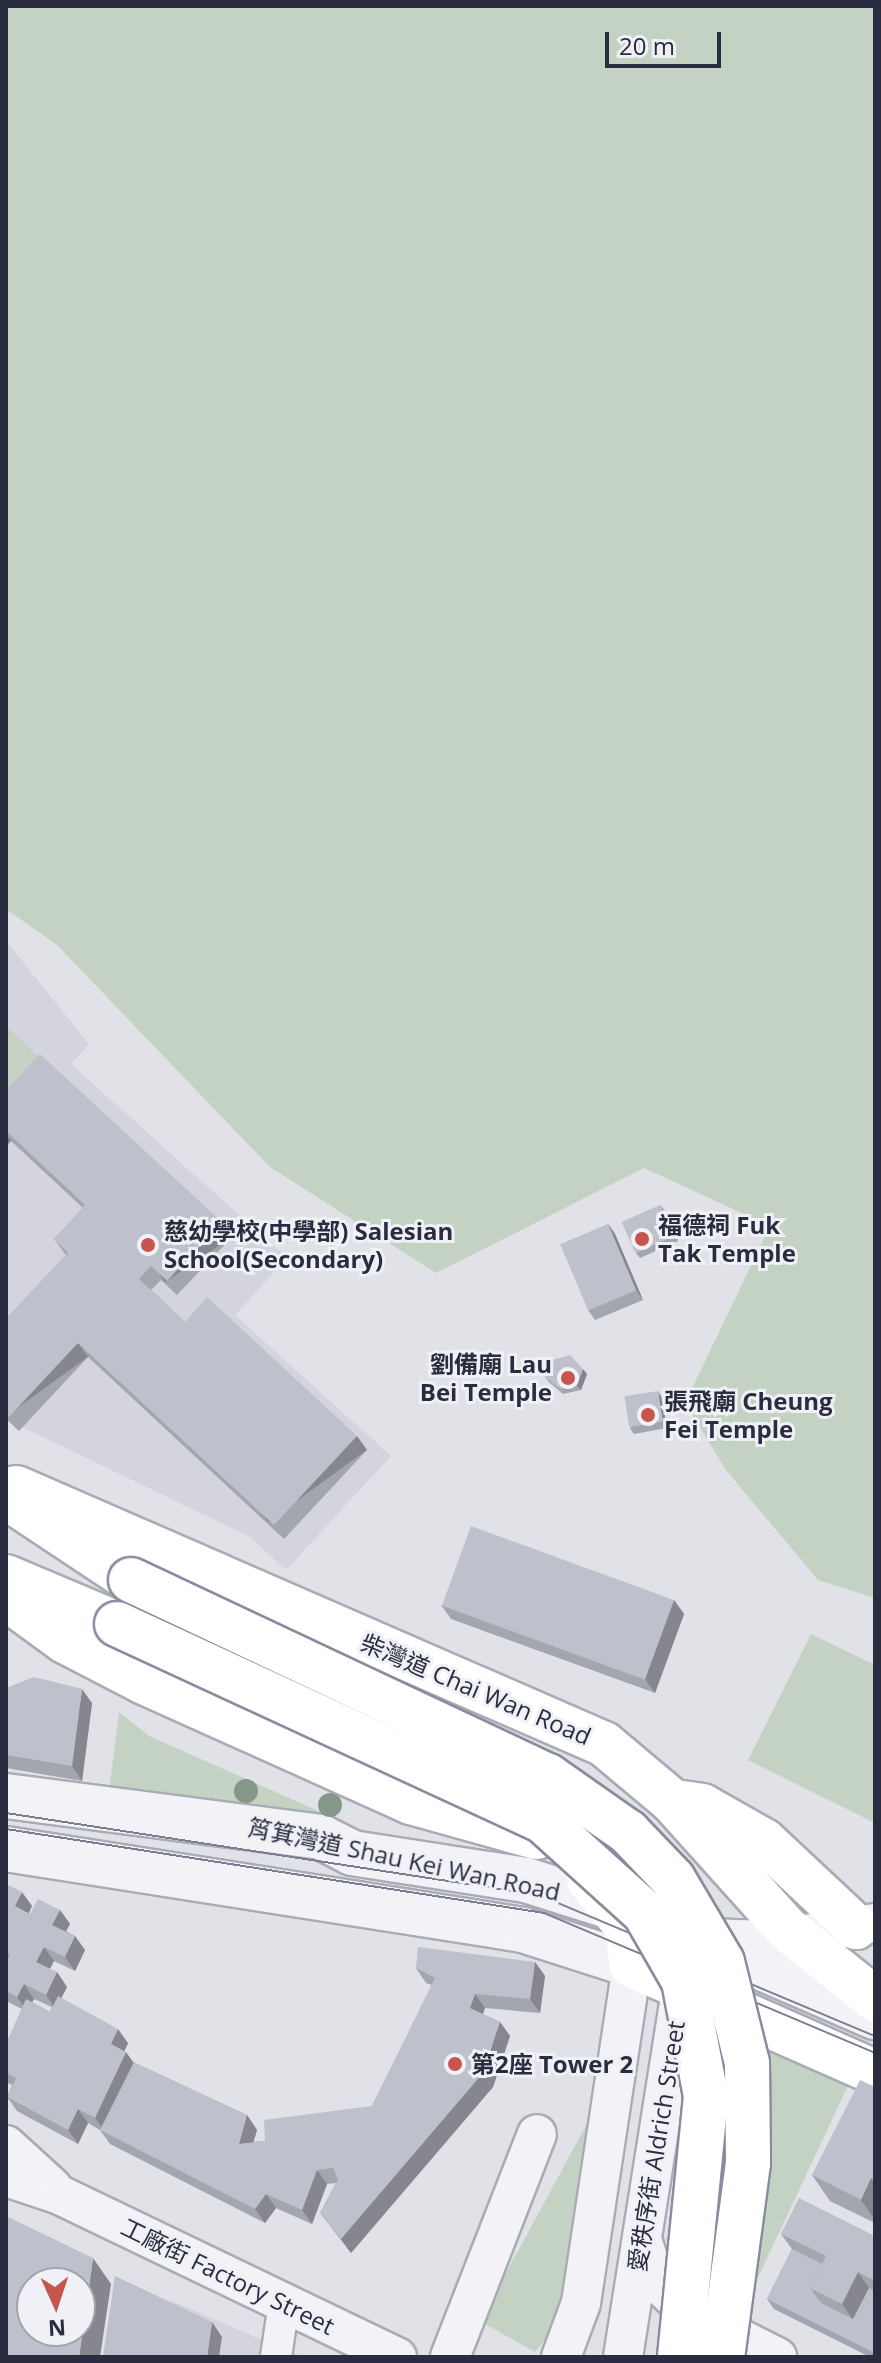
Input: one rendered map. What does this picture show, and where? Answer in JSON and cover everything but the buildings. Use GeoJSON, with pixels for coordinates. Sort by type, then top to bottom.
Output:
{"type":"FeatureCollection","features":[{"type":"Feature","properties":{"kind":"main road","name":"柴灣道 Chai Wan Road"},"geometry":{"type":"LineString","coordinates":[[6,1484],[579,1732],[664,1795],[798,1936],[875,1999]]}},
{"type":"Feature","properties":{"kind":"main road"},"geometry":{"type":"LineString","coordinates":[[6,1497],[131,1580],[536,1769],[611,1818],[673,1879],[722,1962],[747,2063],[748,2163],[722,2357]]}},
{"type":"Feature","properties":{"kind":"main road"},"geometry":{"type":"LineString","coordinates":[[6,1577],[117,1624],[542,1820],[645,1913],[684,1981],[706,2096],[680,2357]]}},
{"type":"Feature","properties":{"kind":"main road"},"geometry":{"type":"LineString","coordinates":[[6,1598],[65,1641],[144,1682],[411,1802],[525,1832],[579,1868],[614,1907],[633,1945],[632,1965]]}},
{"type":"Feature","properties":{"kind":"main road"},"geometry":{"type":"LineString","coordinates":[[685,1935],[664,1795],[702,1806],[764,1841],[865,1925]]}},
{"type":"Feature","properties":{"kind":"main road","name":"筲箕灣道 Shau Kei Wan Road"},"geometry":{"type":"LineString","coordinates":[[632,1965],[875,2072]]}},
{"type":"Feature","properties":{"kind":"street","name":"筲箕灣道 Shau Kei Wan Road"},"geometry":{"type":"LineString","coordinates":[[6,1796],[321,1837],[352,1853],[526,1880],[614,1907],[875,2017]]}},
{"type":"Feature","properties":{"kind":"street","name":"筲箕灣道 Shau Kei Wan Road"},"geometry":{"type":"LineString","coordinates":[[6,1849],[523,1930],[632,1965]]}},
{"type":"Feature","properties":{"kind":"street"},"geometry":{"type":"LineString","coordinates":[[685,1935],[740,1942],[865,1925]]}},
{"type":"Feature","properties":{"kind":"street","name":"愛秩序街 Aldrich Street"},"geometry":{"type":"LineString","coordinates":[[623,2357],[682,1985],[685,1935]]}},
{"type":"Feature","properties":{"kind":"street","name":"愛秩序街 Aldrich Street"},"geometry":{"type":"LineString","coordinates":[[561,2357],[581,2303],[632,1965]]}},
{"type":"Feature","properties":{"kind":"street"},"geometry":{"type":"LineString","coordinates":[[450,2357],[537,2134]]}},
{"type":"Feature","properties":{"kind":"street","name":"工廠街 Factory Street"},"geometry":{"type":"LineString","coordinates":[[6,2145],[60,2195]]}},
{"type":"Feature","properties":{"kind":"street","name":"工廠街 Factory Street"},"geometry":{"type":"LineString","coordinates":[[6,2177],[60,2195],[397,2357]]}},
{"type":"Feature","properties":{"kind":"street"},"geometry":{"type":"LineString","coordinates":[[642,2237],[656,2281],[688,2312],[777,2357]]}},
{"type":"Feature","properties":{"kind":"street"},"geometry":{"type":"LineString","coordinates":[[276,2357],[284,2303]]}},
{"type":"Feature","properties":{"kind":"shaded area"},"geometry":{"type":"Polygon","coordinates":[[[6,941],[89,1044],[71,1064],[287,1258],[235,1315],[391,1456],[286,1570],[250,1537],[6,1419],[6,941]]]}},
{"type":"Feature","properties":{"kind":"shaded area"},"geometry":{"type":"Polygon","coordinates":[[[170,2300],[302,2357],[161,2357],[170,2300]]]}},
{"type":"Feature","properties":{"kind":"green space"},"geometry":{"type":"Polygon","coordinates":[[[6,6],[875,6],[875,1598],[818,1580],[726,1470],[685,1403],[770,1226],[644,1168],[436,1273],[270,1167],[57,945],[6,909],[6,6]]]}},
{"type":"Feature","properties":{"kind":"green space"},"geometry":{"type":"Polygon","coordinates":[[[6,1026],[43,1061],[6,1101],[6,1026]]]}},
{"type":"Feature","properties":{"kind":"green space"},"geometry":{"type":"Polygon","coordinates":[[[811,1634],[875,1665],[875,1823],[748,1760],[811,1634]]]}},
{"type":"Feature","properties":{"kind":"green space"},"geometry":{"type":"Polygon","coordinates":[[[119,1712],[149,1736],[339,1820],[109,1792],[119,1712]]]}},
{"type":"Feature","properties":{"kind":"green space"},"geometry":{"type":"Polygon","coordinates":[[[701,2014],[851,2079],[748,2299],[709,2283],[701,2014]]]}},
{"type":"Feature","properties":{"kind":"green space"},"geometry":{"type":"Polygon","coordinates":[[[589,2120],[562,2318],[535,2352],[480,2321],[589,2120]]]}},
{"type":"Feature","properties":{"kind":"tram line"},"geometry":{"type":"LineString","coordinates":[[6,1813],[539,1895],[875,2036]]}},
{"type":"Feature","properties":{"kind":"tram line"},"geometry":{"type":"LineString","coordinates":[[6,1829],[544,1913],[875,2053]]}},
{"type":"Feature","properties":{"kind":"place","name":"福德祠 Fuk Tak Temple"},"geometry":{"type":"Point","coordinates":[642,1239]}},
{"type":"Feature","properties":{"kind":"place","name":"慈幼學校(中學部) Salesian School(Secondary)"},"geometry":{"type":"Point","coordinates":[148,1245]}},
{"type":"Feature","properties":{"kind":"place","name":"劉備廟 Lau Bei Temple"},"geometry":{"type":"Point","coordinates":[568,1378]}},
{"type":"Feature","properties":{"kind":"place","name":"張飛廟 Cheung Fei Temple"},"geometry":{"type":"Point","coordinates":[648,1415]}},
{"type":"Feature","properties":{"kind":"place","name":"第2座 Tower 2"},"geometry":{"type":"Point","coordinates":[455,2064]}}]}
